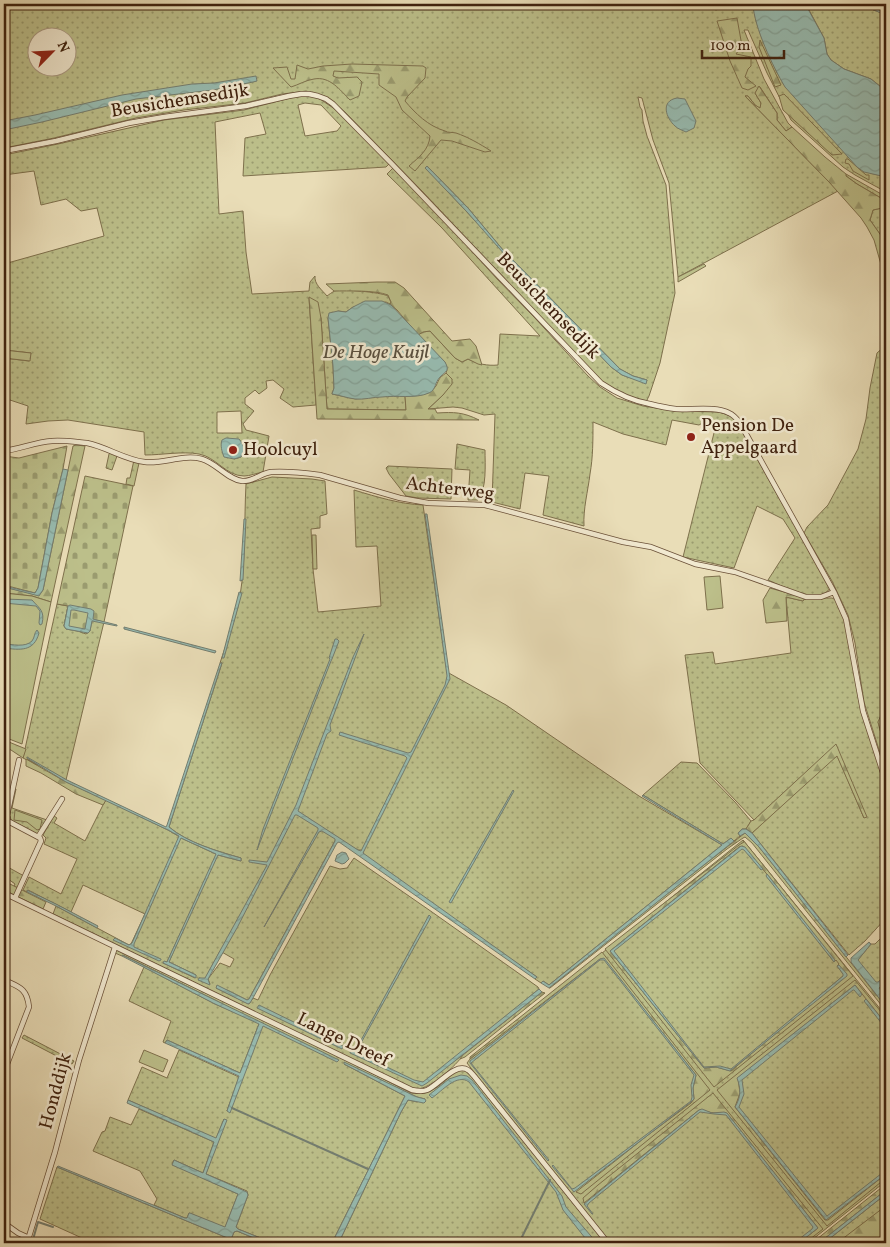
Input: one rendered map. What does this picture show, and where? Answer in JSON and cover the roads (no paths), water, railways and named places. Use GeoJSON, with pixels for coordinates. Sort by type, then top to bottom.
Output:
{"type":"FeatureCollection","features":[{"type":"Feature","properties":{"kind":"street","name":"Beusichemsedijk"},"geometry":{"type":"LineString","coordinates":[[4,151],[56,142],[164,116],[246,106],[301,94],[310,94],[326,99],[340,110],[601,383],[612,391],[650,404],[676,408],[720,409],[736,417],[834,592],[846,619],[863,711],[886,782]]}},
{"type":"Feature","properties":{"kind":"street","name":"Achterweg"},"geometry":{"type":"LineString","coordinates":[[4,451],[52,441],[73,442],[98,446],[145,462],[191,458],[202,459],[242,481],[251,480],[269,472],[309,473],[400,498],[428,503],[485,506],[623,542],[651,547],[695,564],[735,572],[806,596],[821,597],[834,592]]}},
{"type":"Feature","properties":{"kind":"street"},"geometry":{"type":"LineString","coordinates":[[15,898],[41,843],[41,839],[38,837],[5,819],[19,760]]}},
{"type":"Feature","properties":{"kind":"street"},"geometry":{"type":"LineString","coordinates":[[38,837],[62,799]]}},
{"type":"Feature","properties":{"kind":"street","name":"Lange Dreef"},"geometry":{"type":"LineString","coordinates":[[4,893],[412,1090],[426,1091],[434,1087],[454,1070],[462,1068],[468,1070],[608,1243]]}},
{"type":"Feature","properties":{"kind":"street","name":"Honddijk"},"geometry":{"type":"LineString","coordinates":[[28,1240],[79,1060],[115,946]]}},
{"type":"Feature","properties":{"kind":"street"},"geometry":{"type":"LineString","coordinates":[[4,980],[22,989],[28,997],[28,1007],[6,1057],[4,1072]]}},
{"type":"Feature","properties":{"kind":"street"},"geometry":{"type":"LineString","coordinates":[[4,1224],[28,1240]]}},
{"type":"Feature","properties":{"kind":"water"},"geometry":{"type":"Polygon","coordinates":[[[753,4],[809,4],[808,9],[824,38],[827,54],[831,60],[844,69],[871,79],[886,91],[886,177],[864,172],[857,167],[785,87],[760,35],[753,4]]]}},
{"type":"Feature","properties":{"kind":"water"},"geometry":{"type":"Polygon","coordinates":[[[859,4],[886,4],[886,15],[859,4]]]}},
{"type":"Feature","properties":{"kind":"water"},"geometry":{"type":"Polygon","coordinates":[[[256,76],[257,81],[253,82],[213,90],[136,99],[4,130],[4,121],[122,95],[256,76]]]}},
{"type":"Feature","properties":{"kind":"water"},"geometry":{"type":"Polygon","coordinates":[[[677,98],[685,99],[696,121],[694,128],[686,132],[675,126],[667,114],[668,103],[677,98]]]}},
{"type":"Feature","properties":{"kind":"water"},"geometry":{"type":"Polygon","coordinates":[[[427,166],[468,208],[503,250],[620,369],[633,376],[647,380],[646,384],[622,375],[611,367],[521,273],[425,168],[427,166]]]}},
{"type":"Feature","properties":{"kind":"water","name":"De Hoge Kuijl"},"geometry":{"type":"Polygon","coordinates":[[[365,301],[382,301],[391,305],[445,362],[447,371],[438,379],[431,392],[418,396],[358,399],[332,394],[334,388],[329,313],[346,312],[365,301]]]}},
{"type":"Feature","properties":{"kind":"water","name":"Hoolcuyl"},"geometry":{"type":"Polygon","coordinates":[[[226,438],[239,439],[244,448],[241,457],[234,459],[224,457],[221,444],[222,440],[226,438]]]}},
{"type":"Feature","properties":{"kind":"water"},"geometry":{"type":"Polygon","coordinates":[[[63,469],[68,470],[43,590],[39,596],[4,587],[35,593],[38,588],[52,513],[63,469]]]}},
{"type":"Feature","properties":{"kind":"water"},"geometry":{"type":"Polygon","coordinates":[[[425,514],[427,514],[450,679],[363,853],[537,977],[535,979],[339,842],[248,1004],[216,988],[217,985],[247,1000],[249,999],[335,841],[335,839],[322,831],[319,832],[264,927],[318,830],[318,828],[297,815],[295,815],[237,928],[208,979],[210,985],[198,980],[199,978],[205,978],[267,865],[249,862],[249,860],[267,862],[296,805],[353,657],[364,634],[330,725],[331,731],[327,734],[298,811],[358,850],[361,851],[407,758],[339,735],[340,732],[408,753],[411,752],[445,685],[447,676],[425,514]]]}},
{"type":"Feature","properties":{"kind":"water"},"geometry":{"type":"Polygon","coordinates":[[[244,519],[246,519],[243,580],[240,581],[244,519]]]}},
{"type":"Feature","properties":{"kind":"water"},"geometry":{"type":"Polygon","coordinates":[[[239,592],[242,593],[224,658],[222,658],[239,592]]]}},
{"type":"Feature","properties":{"kind":"water"},"geometry":{"type":"Polygon","coordinates":[[[4,599],[32,600],[42,613],[42,624],[40,625],[39,623],[40,611],[36,606],[4,603],[4,599]]]}},
{"type":"Feature","properties":{"kind":"water"},"geometry":{"type":"Polygon","coordinates":[[[68,606],[91,609],[94,611],[93,619],[117,626],[92,621],[88,633],[66,629],[64,626],[68,606]],[[71,610],[69,626],[85,629],[88,613],[71,610]]]}},
{"type":"Feature","properties":{"kind":"water"},"geometry":{"type":"Polygon","coordinates":[[[124,627],[216,651],[215,653],[124,629],[124,627]]]}},
{"type":"Feature","properties":{"kind":"water"},"geometry":{"type":"Polygon","coordinates":[[[37,630],[39,633],[37,639],[30,647],[21,649],[4,648],[4,644],[22,645],[29,643],[33,640],[37,630]]]}},
{"type":"Feature","properties":{"kind":"water"},"geometry":{"type":"Polygon","coordinates":[[[335,639],[339,641],[257,850],[263,829],[330,659],[335,639]]]}},
{"type":"Feature","properties":{"kind":"water"},"geometry":{"type":"Polygon","coordinates":[[[220,663],[222,663],[169,827],[193,842],[241,858],[241,861],[218,855],[169,962],[196,975],[196,978],[163,963],[164,961],[167,962],[216,854],[181,838],[134,944],[134,947],[161,960],[159,961],[113,940],[115,938],[129,945],[132,943],[179,836],[66,782],[27,757],[67,780],[166,827],[220,663]]]}},
{"type":"Feature","properties":{"kind":"water"},"geometry":{"type":"Polygon","coordinates":[[[513,790],[451,903],[449,902],[513,790]]]}},
{"type":"Feature","properties":{"kind":"water"},"geometry":{"type":"Polygon","coordinates":[[[643,795],[723,844],[731,838],[734,841],[549,988],[541,983],[543,981],[549,985],[722,845],[643,795]]]}},
{"type":"Feature","properties":{"kind":"water"},"geometry":{"type":"Polygon","coordinates":[[[742,829],[752,833],[848,955],[846,957],[759,847],[745,833],[740,836],[738,833],[742,829]]]}},
{"type":"Feature","properties":{"kind":"water"},"geometry":{"type":"Polygon","coordinates":[[[741,846],[745,847],[763,869],[761,870],[742,849],[614,951],[704,1067],[720,1066],[731,1069],[843,976],[837,966],[839,965],[847,976],[730,1071],[716,1067],[704,1068],[610,951],[741,846]]]}},
{"type":"Feature","properties":{"kind":"water"},"geometry":{"type":"Polygon","coordinates":[[[342,852],[346,853],[349,859],[342,864],[335,861],[337,855],[342,852]]]}},
{"type":"Feature","properties":{"kind":"water"},"geometry":{"type":"Polygon","coordinates":[[[767,874],[835,960],[834,962],[766,876],[767,874]]]}},
{"type":"Feature","properties":{"kind":"water"},"geometry":{"type":"Polygon","coordinates":[[[27,890],[98,926],[97,928],[27,892],[27,890]]]}},
{"type":"Feature","properties":{"kind":"water"},"geometry":{"type":"Polygon","coordinates":[[[429,915],[431,917],[361,1043],[360,1042],[429,915]]]}},
{"type":"Feature","properties":{"kind":"water"},"geometry":{"type":"Polygon","coordinates":[[[869,942],[871,944],[858,960],[876,982],[886,975],[886,982],[879,988],[886,998],[886,1007],[851,962],[851,958],[869,942]]]}},
{"type":"Feature","properties":{"kind":"water"},"geometry":{"type":"Polygon","coordinates":[[[122,955],[339,1060],[337,1062],[263,1026],[230,1113],[227,1111],[239,1076],[165,1043],[167,1040],[240,1073],[259,1024],[215,1004],[122,955]]]}},
{"type":"Feature","properties":{"kind":"water"},"geometry":{"type":"Polygon","coordinates":[[[604,958],[696,1075],[693,1088],[694,1099],[574,1192],[553,1165],[572,1189],[575,1188],[691,1101],[692,1097],[691,1085],[694,1075],[604,960],[600,960],[471,1063],[548,1161],[470,1063],[470,1061],[600,959],[604,958]]]}},
{"type":"Feature","properties":{"kind":"water"},"geometry":{"type":"Polygon","coordinates":[[[855,985],[862,994],[860,997],[853,990],[742,1080],[744,1094],[739,1107],[827,1216],[886,1170],[886,1174],[826,1220],[735,1107],[740,1093],[737,1078],[855,985]]]}},
{"type":"Feature","properties":{"kind":"water"},"geometry":{"type":"Polygon","coordinates":[[[539,989],[542,992],[422,1086],[350,1053],[357,1048],[358,1053],[414,1080],[423,1082],[539,989]]]}},
{"type":"Feature","properties":{"kind":"water"},"geometry":{"type":"Polygon","coordinates":[[[866,999],[886,1024],[886,1029],[864,1001],[866,999]]]}},
{"type":"Feature","properties":{"kind":"water"},"geometry":{"type":"Polygon","coordinates":[[[259,1005],[343,1046],[342,1049],[257,1008],[259,1005]]]}},
{"type":"Feature","properties":{"kind":"water"},"geometry":{"type":"Polygon","coordinates":[[[344,1062],[426,1101],[424,1103],[408,1100],[341,1238],[338,1243],[332,1243],[405,1096],[344,1064],[344,1062]]]}},
{"type":"Feature","properties":{"kind":"water"},"geometry":{"type":"Polygon","coordinates":[[[461,1075],[467,1076],[472,1080],[562,1196],[566,1207],[597,1243],[589,1243],[563,1210],[556,1192],[469,1082],[464,1080],[455,1081],[432,1098],[429,1095],[449,1079],[461,1075]]]}},
{"type":"Feature","properties":{"kind":"water"},"geometry":{"type":"Polygon","coordinates":[[[128,1100],[216,1138],[224,1119],[227,1120],[206,1174],[247,1192],[248,1195],[236,1227],[273,1243],[266,1243],[237,1231],[234,1232],[230,1239],[57,1167],[185,1218],[190,1213],[225,1227],[238,1194],[172,1165],[174,1160],[203,1173],[214,1142],[127,1103],[128,1100]]]}},
{"type":"Feature","properties":{"kind":"water"},"geometry":{"type":"Polygon","coordinates":[[[702,1109],[712,1113],[727,1113],[818,1228],[799,1243],[794,1243],[813,1227],[726,1115],[700,1112],[589,1203],[587,1206],[592,1214],[584,1204],[702,1109]]]}},
{"type":"Feature","properties":{"kind":"water"},"geometry":{"type":"Polygon","coordinates":[[[886,1190],[886,1194],[824,1243],[819,1243],[886,1190]]]}},
{"type":"Feature","properties":{"kind":"waterway"},"geometry":{"type":"LineString","coordinates":[[232,1108],[368,1169]]}},
{"type":"Feature","properties":{"kind":"waterway"},"geometry":{"type":"LineString","coordinates":[[519,1243],[550,1180]]}},
{"type":"Feature","properties":{"kind":"waterway"},"geometry":{"type":"LineString","coordinates":[[34,1236],[38,1222],[53,1227]]}},
{"type":"Feature","properties":{"kind":"place","name":"Pension De Appelgaard"},"geometry":{"type":"Point","coordinates":[691,437]}},
{"type":"Feature","properties":{"kind":"place","name":"Hoolcuyl"},"geometry":{"type":"Point","coordinates":[233,450]}}]}
